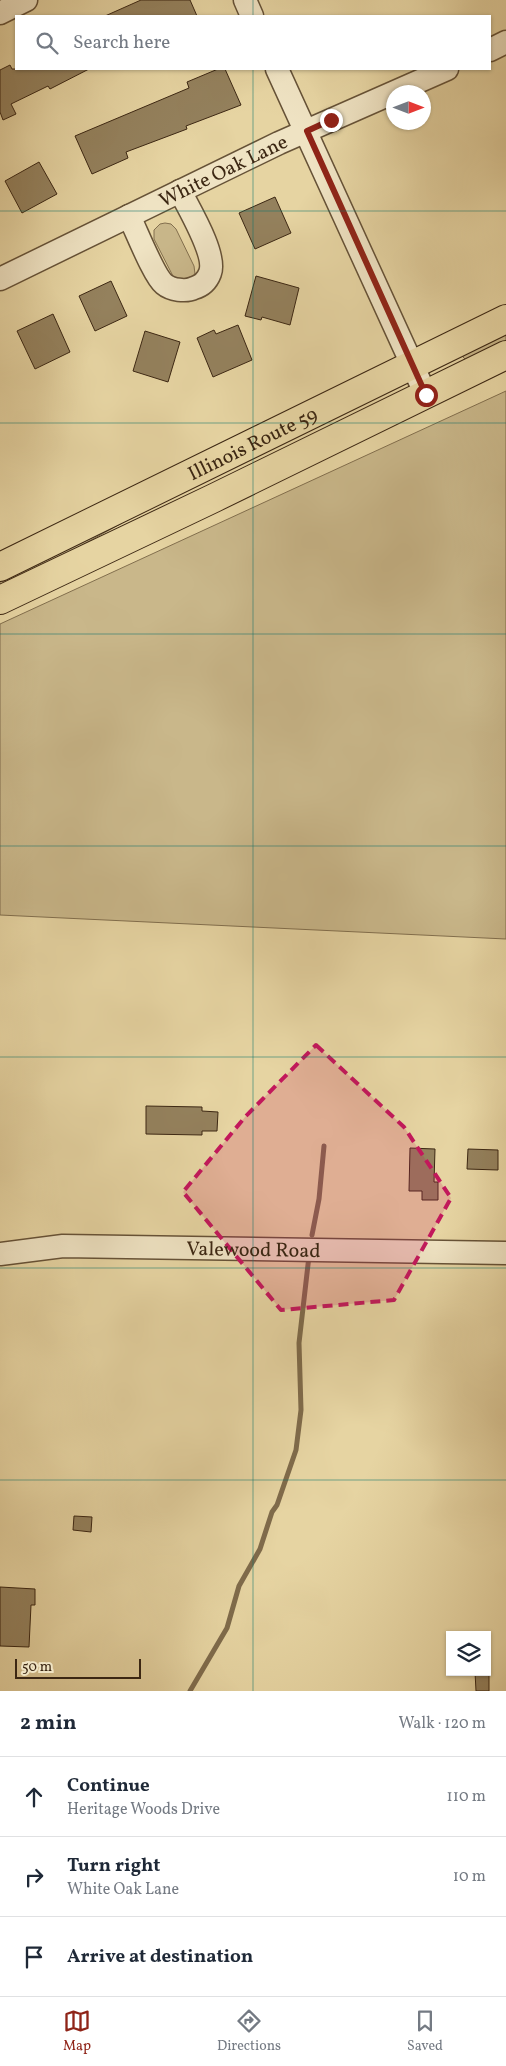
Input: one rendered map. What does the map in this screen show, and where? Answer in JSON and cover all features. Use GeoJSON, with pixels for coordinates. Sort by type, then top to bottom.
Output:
{"type":"FeatureCollection","features":[{"type":"Feature","properties":{"kind":"main road","name":"Illinois Route 59"},"geometry":{"type":"LineString","coordinates":[[0,568],[411,364],[506,319]]}},
{"type":"Feature","properties":{"kind":"main road","name":"Illinois Route 59"},"geometry":{"type":"LineString","coordinates":[[0,600],[506,355]]}},
{"type":"Feature","properties":{"kind":"street"},"geometry":{"type":"LineString","coordinates":[[0,13],[26,0]]}},
{"type":"Feature","properties":{"kind":"street"},"geometry":{"type":"LineString","coordinates":[[244,0],[252,15]]}},
{"type":"Feature","properties":{"kind":"street"},"geometry":{"type":"LineString","coordinates":[[491,50],[506,42]]}},
{"type":"Feature","properties":{"kind":"street"},"geometry":{"type":"LineString","coordinates":[[277,70],[426,395]]}},
{"type":"Feature","properties":{"kind":"street","name":"White Oak Lane"},"geometry":{"type":"LineString","coordinates":[[0,279],[307,131],[445,70]]}},
{"type":"Feature","properties":{"kind":"street"},"geometry":{"type":"LineString","coordinates":[[130,216],[155,270],[164,284],[177,289],[191,290],[203,284],[210,273],[208,253],[180,192]]}},
{"type":"Feature","properties":{"kind":"street","name":"Valewood Road"},"geometry":{"type":"LineString","coordinates":[[0,1254],[16,1250],[62,1246],[506,1253]]}},
{"type":"Feature","properties":{"kind":"highlighted area"},"geometry":{"type":"Polygon","coordinates":[[[316,1045],[404,1127],[451,1198],[394,1300],[281,1310],[183,1192],[245,1117],[316,1045]]]}},
{"type":"Feature","properties":{"kind":"shaded area"},"geometry":{"type":"Polygon","coordinates":[[[160,224],[171,224],[176,229],[194,266],[195,274],[193,279],[176,282],[154,239],[154,230],[160,224]]]}},
{"type":"Feature","properties":{"kind":"shaded area"},"geometry":{"type":"Polygon","coordinates":[[[506,332],[506,343],[466,360],[463,357],[463,354],[506,332]]]}},
{"type":"Feature","properties":{"kind":"shaded area"},"geometry":{"type":"Polygon","coordinates":[[[506,391],[506,939],[0,915],[0,624],[506,391]]]}},
{"type":"Feature","properties":{"kind":"shaded area"},"geometry":{"type":"Polygon","coordinates":[[[120,520],[122,523],[0,588],[0,579],[120,520]]]}},
{"type":"Feature","properties":{"kind":"building"},"geometry":{"type":"Polygon","coordinates":[[[141,0],[190,0],[197,15],[107,15],[141,0]]]}},
{"type":"Feature","properties":{"kind":"building"},"geometry":{"type":"Polygon","coordinates":[[[10,65],[15,70],[87,70],[50,89],[48,86],[11,104],[16,114],[3,120],[0,112],[0,70],[10,65]]]}},
{"type":"Feature","properties":{"kind":"building"},"geometry":{"type":"Polygon","coordinates":[[[216,70],[225,70],[241,105],[186,126],[187,129],[126,152],[128,158],[92,174],[75,136],[189,88],[187,82],[216,70]]]}},
{"type":"Feature","properties":{"kind":"building"},"geometry":{"type":"Polygon","coordinates":[[[39,162],[57,194],[22,213],[5,181],[39,162]]]}},
{"type":"Feature","properties":{"kind":"building"},"geometry":{"type":"Polygon","coordinates":[[[275,197],[291,233],[255,249],[239,213],[275,197]]]}},
{"type":"Feature","properties":{"kind":"building"},"geometry":{"type":"Polygon","coordinates":[[[256,276],[299,288],[290,325],[262,317],[261,320],[245,316],[256,276]]]}},
{"type":"Feature","properties":{"kind":"building"},"geometry":{"type":"Polygon","coordinates":[[[111,281],[127,316],[95,331],[79,296],[111,281]]]}},
{"type":"Feature","properties":{"kind":"building"},"geometry":{"type":"Polygon","coordinates":[[[53,314],[70,352],[35,369],[17,331],[53,314]]]}},
{"type":"Feature","properties":{"kind":"building"},"geometry":{"type":"Polygon","coordinates":[[[238,325],[252,360],[213,377],[197,338],[214,330],[216,334],[238,325]]]}},
{"type":"Feature","properties":{"kind":"building"},"geometry":{"type":"Polygon","coordinates":[[[145,331],[180,342],[168,382],[133,371],[145,331]]]}},
{"type":"Feature","properties":{"kind":"building"},"geometry":{"type":"Polygon","coordinates":[[[146,1106],[202,1107],[202,1111],[218,1112],[217,1131],[202,1131],[202,1135],[146,1134],[146,1106]]]}},
{"type":"Feature","properties":{"kind":"building"},"geometry":{"type":"Polygon","coordinates":[[[410,1148],[435,1149],[434,1182],[438,1182],[438,1200],[422,1200],[422,1191],[409,1191],[410,1148]]]}},
{"type":"Feature","properties":{"kind":"building"},"geometry":{"type":"Polygon","coordinates":[[[468,1149],[498,1150],[498,1170],[467,1169],[468,1149]]]}},
{"type":"Feature","properties":{"kind":"building"},"geometry":{"type":"Polygon","coordinates":[[[74,1516],[92,1517],[91,1532],[73,1530],[74,1516]]]}},
{"type":"Feature","properties":{"kind":"building"},"geometry":{"type":"Polygon","coordinates":[[[0,1587],[35,1589],[35,1605],[31,1605],[29,1647],[0,1646],[0,1587]]]}},
{"type":"Feature","properties":{"kind":"building"},"geometry":{"type":"Polygon","coordinates":[[[475,1676],[489,1676],[489,1691],[476,1691],[475,1676]]]}},
{"type":"Feature","properties":{"kind":"waterway"},"geometry":{"type":"LineString","coordinates":[[312,1235],[319,1199],[324,1146]]}},
{"type":"Feature","properties":{"kind":"waterway"},"geometry":{"type":"LineString","coordinates":[[190,1691],[227,1628],[239,1586],[260,1549],[296,1450],[301,1410],[299,1343],[309,1256]]}},
{"type":"Feature","properties":{"kind":"route"},"geometry":{"type":"LineString","coordinates":[[331,120],[307,131],[426,395]]}}]}
